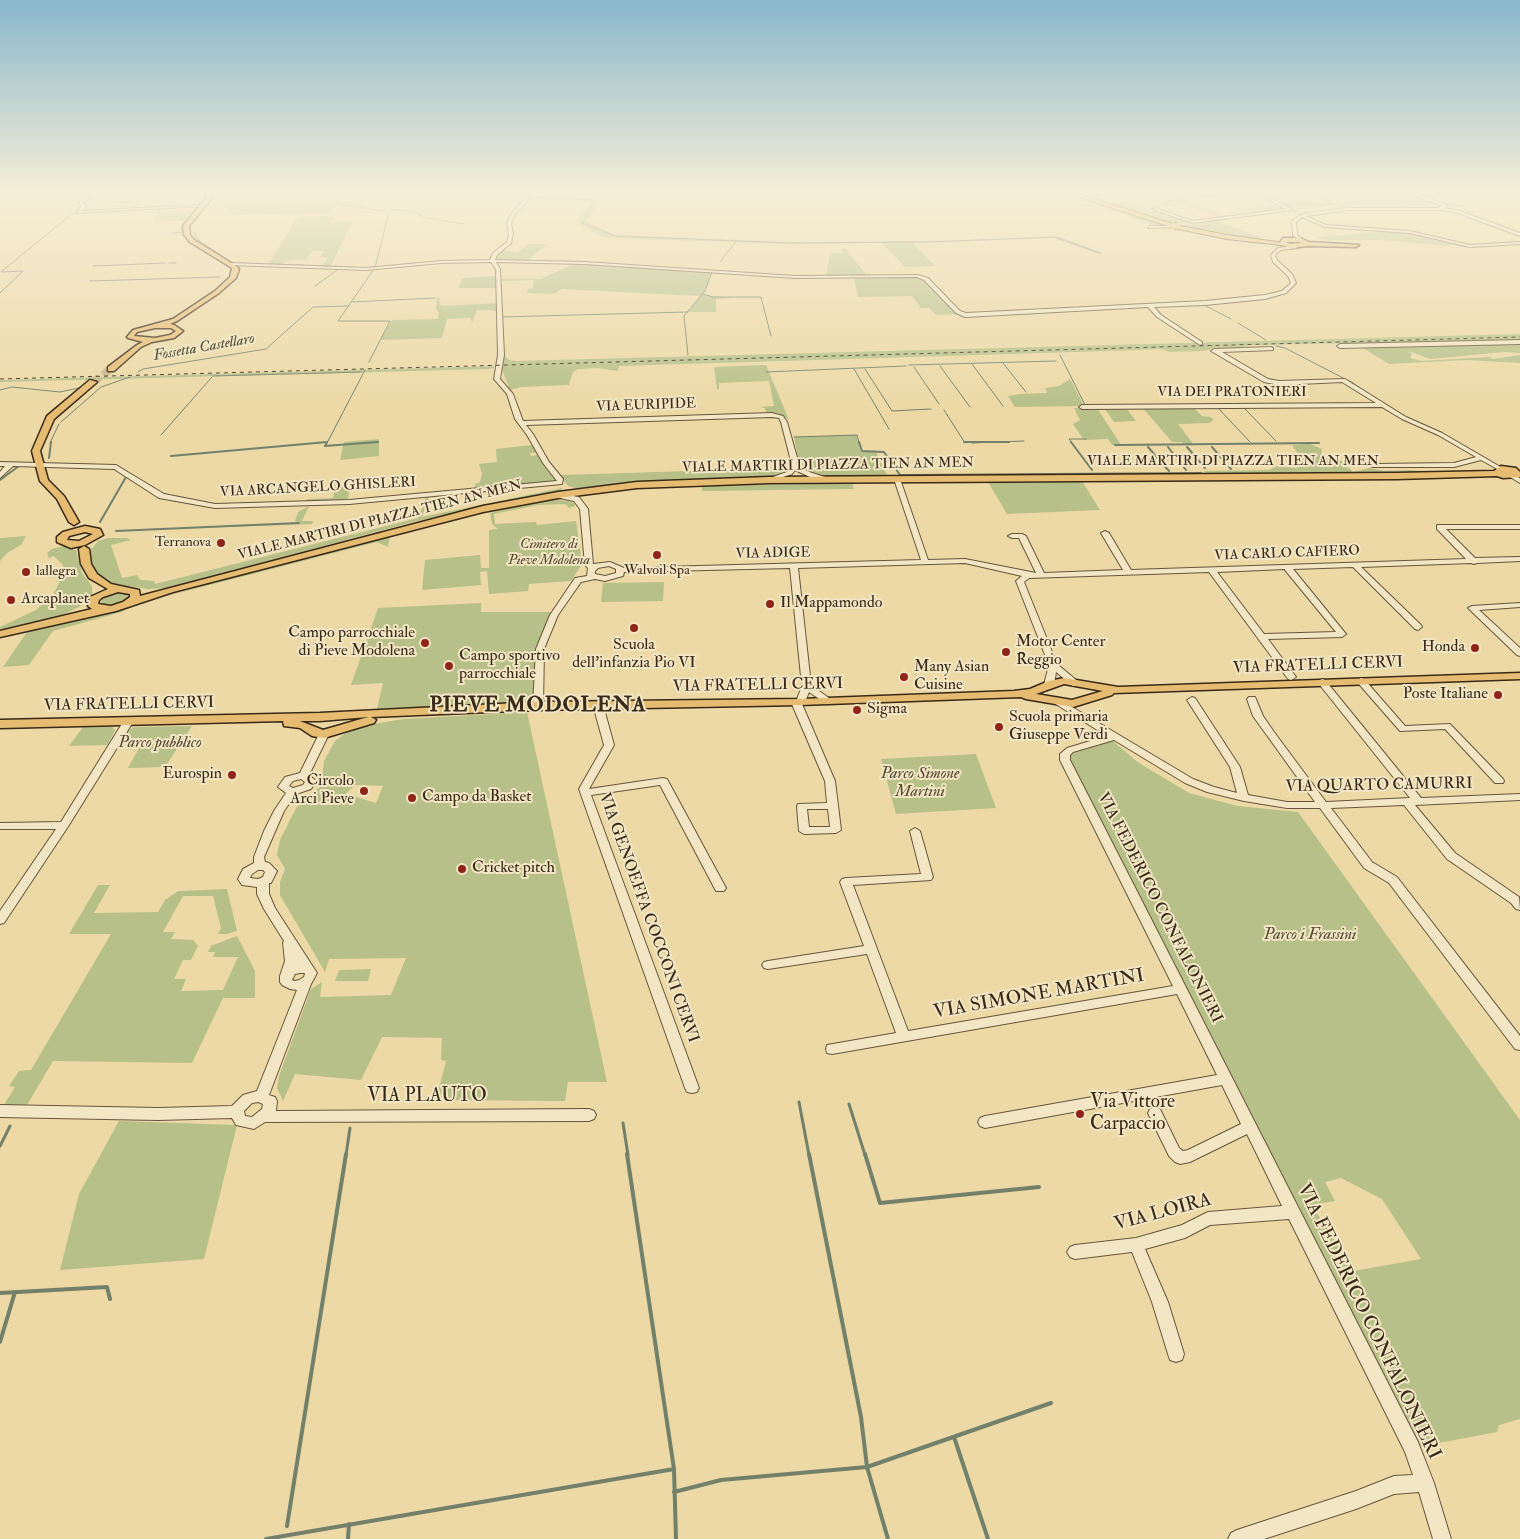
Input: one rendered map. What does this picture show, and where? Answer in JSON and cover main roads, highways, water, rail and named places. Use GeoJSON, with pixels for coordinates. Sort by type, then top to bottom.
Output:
{"type":"FeatureCollection","features":[{"type":"Feature","properties":{"kind":"main road"},"geometry":{"type":"LineString","coordinates":[[139,343],[131,338],[131,334],[142,328],[175,323],[226,286],[233,278],[236,269],[231,264]]}},
{"type":"Feature","properties":{"kind":"main road"},"geometry":{"type":"LineString","coordinates":[[111,369],[139,343],[178,334],[180,330],[175,323]]}},
{"type":"Feature","properties":{"kind":"main road"},"geometry":{"type":"LineString","coordinates":[[85,529],[74,522],[61,498],[44,481],[38,464],[36,450],[50,418],[93,382]]}},
{"type":"Feature","properties":{"kind":"main road","name":"VIALE MARTIRI DI PIAZZA TIEN AN MEN"},"geometry":{"type":"LineString","coordinates":[[0,634],[130,603],[170,590],[422,523],[557,490],[588,491],[658,484],[769,480],[796,472],[838,480],[1377,476],[1500,471],[1517,475]]}},
{"type":"Feature","properties":{"kind":"main road"},"geometry":{"type":"LineString","coordinates":[[74,522],[69,532],[61,540],[65,544],[91,540]]}},
{"type":"Feature","properties":{"kind":"main road"},"geometry":{"type":"LineString","coordinates":[[69,532],[85,529],[94,530],[98,533],[84,549],[86,564],[97,580],[108,586],[122,589]]}},
{"type":"Feature","properties":{"kind":"main road"},"geometry":{"type":"LineString","coordinates":[[72,544],[84,549]]}},
{"type":"Feature","properties":{"kind":"main road"},"geometry":{"type":"LineString","coordinates":[[97,580],[96,607],[106,609]]}},
{"type":"Feature","properties":{"kind":"main road","name":"VIALE MARTIRI DI PIAZZA TIEN AN MEN"},"geometry":{"type":"LineString","coordinates":[[58,619],[105,592],[122,589],[135,592],[170,590]]}},
{"type":"Feature","properties":{"kind":"main road"},"geometry":{"type":"LineString","coordinates":[[130,603],[135,598],[135,592]]}},
{"type":"Feature","properties":{"kind":"main road","name":"VIA FRATELLI CERVI"},"geometry":{"type":"LineString","coordinates":[[0,724],[320,717],[340,722],[359,722],[412,712],[538,706],[798,702],[1014,694],[1064,681],[1078,685],[1118,690],[1520,676]]}},
{"type":"Feature","properties":{"kind":"main road"},"geometry":{"type":"LineString","coordinates":[[1078,685],[1086,691],[1084,701]]}},
{"type":"Feature","properties":{"kind":"main road"},"geometry":{"type":"LineString","coordinates":[[1048,686],[1047,694],[1056,701]]}},
{"type":"Feature","properties":{"kind":"main road","name":"VIA FRATELLI CERVI"},"geometry":{"type":"LineString","coordinates":[[1014,694],[1073,704],[1118,690]]}},
{"type":"Feature","properties":{"kind":"main road"},"geometry":{"type":"LineString","coordinates":[[311,730],[313,722],[320,717]]}},
{"type":"Feature","properties":{"kind":"main road","name":"VIA FRATELLI CERVI"},"geometry":{"type":"LineString","coordinates":[[258,719],[303,725],[324,734],[340,722]]}},
{"type":"Feature","properties":{"kind":"waterway"},"geometry":{"type":"LineString","coordinates":[[0,293],[23,271],[1,272],[11,264]]}},
{"type":"Feature","properties":{"kind":"waterway"},"geometry":{"type":"LineString","coordinates":[[93,266],[145,264]]}},
{"type":"Feature","properties":{"kind":"waterway"},"geometry":{"type":"LineString","coordinates":[[269,264],[330,266]]}},
{"type":"Feature","properties":{"kind":"waterway"},"geometry":{"type":"LineString","coordinates":[[375,268],[376,264]]}},
{"type":"Feature","properties":{"kind":"waterway"},"geometry":{"type":"LineString","coordinates":[[333,266],[366,268]]}},
{"type":"Feature","properties":{"kind":"waterway"},"geometry":{"type":"LineString","coordinates":[[315,286],[340,268]]}},
{"type":"Feature","properties":{"kind":"waterway"},"geometry":{"type":"LineString","coordinates":[[348,306],[374,269]]}},
{"type":"Feature","properties":{"kind":"waterway"},"geometry":{"type":"LineString","coordinates":[[687,312],[705,291],[712,272]]}},
{"type":"Feature","properties":{"kind":"waterway"},"geometry":{"type":"LineString","coordinates":[[90,281],[220,277]]}},
{"type":"Feature","properties":{"kind":"waterway"},"geometry":{"type":"LineString","coordinates":[[703,294],[713,297],[761,297],[771,336]]}},
{"type":"Feature","properties":{"kind":"waterway"},"geometry":{"type":"LineString","coordinates":[[352,302],[435,298]]}},
{"type":"Feature","properties":{"kind":"waterway","name":"Fossetta Castellaro"},"geometry":{"type":"LineString","coordinates":[[138,372],[143,369],[266,349],[313,307],[348,306]]}},
{"type":"Feature","properties":{"kind":"waterway"},"geometry":{"type":"LineString","coordinates":[[348,306],[338,321],[390,321],[369,362]]}},
{"type":"Feature","properties":{"kind":"waterway"},"geometry":{"type":"LineString","coordinates":[[1206,306],[1231,319]]}},
{"type":"Feature","properties":{"kind":"waterway"},"geometry":{"type":"LineString","coordinates":[[500,317],[687,312]]}},
{"type":"Feature","properties":{"kind":"waterway"},"geometry":{"type":"LineString","coordinates":[[687,312],[684,316],[688,355]]}},
{"type":"Feature","properties":{"kind":"waterway"},"geometry":{"type":"LineString","coordinates":[[1238,323],[1266,340]]}},
{"type":"Feature","properties":{"kind":"waterway"},"geometry":{"type":"LineString","coordinates":[[1276,346],[1285,348],[1353,383],[1365,392]]}},
{"type":"Feature","properties":{"kind":"waterway"},"geometry":{"type":"LineString","coordinates":[[1060,355],[1085,405]]}},
{"type":"Feature","properties":{"kind":"waterway"},"geometry":{"type":"LineString","coordinates":[[909,365],[1056,361]]}},
{"type":"Feature","properties":{"kind":"waterway"},"geometry":{"type":"LineString","coordinates":[[1003,363],[1026,392]]}},
{"type":"Feature","properties":{"kind":"waterway"},"geometry":{"type":"LineString","coordinates":[[972,364],[1003,406]]}},
{"type":"Feature","properties":{"kind":"waterway"},"geometry":{"type":"LineString","coordinates":[[766,372],[906,366]]}},
{"type":"Feature","properties":{"kind":"waterway"},"geometry":{"type":"LineString","coordinates":[[940,366],[970,407]]}},
{"type":"Feature","properties":{"kind":"waterway"},"geometry":{"type":"LineString","coordinates":[[914,367],[939,404]]}},
{"type":"Feature","properties":{"kind":"waterway"},"geometry":{"type":"LineString","coordinates":[[854,369],[889,429]]}},
{"type":"Feature","properties":{"kind":"waterway"},"geometry":{"type":"LineString","coordinates":[[865,369],[892,411],[931,409]]}},
{"type":"Feature","properties":{"kind":"waterway"},"geometry":{"type":"LineString","coordinates":[[327,443],[365,370]]}},
{"type":"Feature","properties":{"kind":"waterway"},"geometry":{"type":"LineString","coordinates":[[213,376],[361,372]]}},
{"type":"Feature","properties":{"kind":"waterway","name":"Fossetta Castellaro"},"geometry":{"type":"LineString","coordinates":[[61,422],[101,387],[130,377]]}},
{"type":"Feature","properties":{"kind":"waterway"},"geometry":{"type":"LineString","coordinates":[[161,435],[212,377]]}},
{"type":"Feature","properties":{"kind":"waterway"},"geometry":{"type":"LineString","coordinates":[[0,390],[12,387],[60,392],[79,388]]}},
{"type":"Feature","properties":{"kind":"waterway"},"geometry":{"type":"LineString","coordinates":[[1244,408],[1276,441]]}},
{"type":"Feature","properties":{"kind":"waterway"},"geometry":{"type":"LineString","coordinates":[[1219,409],[1250,442]]}},
{"type":"Feature","properties":{"kind":"waterway"},"geometry":{"type":"LineString","coordinates":[[944,410],[964,442]]}},
{"type":"Feature","properties":{"kind":"waterway","name":"Fossetta Castellaro"},"geometry":{"type":"LineString","coordinates":[[50,443],[59,424]]}},
{"type":"Feature","properties":{"kind":"waterway"},"geometry":{"type":"LineString","coordinates":[[794,437],[857,435],[859,443]]}},
{"type":"Feature","properties":{"kind":"waterway"},"geometry":{"type":"LineString","coordinates":[[1072,443],[1069,439],[1086,439]]}},
{"type":"Feature","properties":{"kind":"waterway"},"geometry":{"type":"LineString","coordinates":[[998,442],[1024,441]]}},
{"type":"Feature","properties":{"kind":"waterway","name":"Fossetta Castellaro"},"geometry":{"type":"LineString","coordinates":[[49,458],[51,442]]}},
{"type":"Feature","properties":{"kind":"waterway"},"geometry":{"type":"LineString","coordinates":[[171,456],[327,442]]}},
{"type":"Feature","properties":{"kind":"waterway"},"geometry":{"type":"LineString","coordinates":[[318,443],[327,442]]}},
{"type":"Feature","properties":{"kind":"waterway"},"geometry":{"type":"LineString","coordinates":[[327,442],[325,446],[378,442],[368,443]]}},
{"type":"Feature","properties":{"kind":"waterway"},"geometry":{"type":"LineString","coordinates":[[859,442],[862,451],[884,452],[900,475],[1201,473]]}},
{"type":"Feature","properties":{"kind":"waterway"},"geometry":{"type":"LineString","coordinates":[[964,442],[998,442]]}},
{"type":"Feature","properties":{"kind":"waterway"},"geometry":{"type":"LineString","coordinates":[[972,443],[998,442]]}},
{"type":"Feature","properties":{"kind":"waterway"},"geometry":{"type":"LineString","coordinates":[[998,442],[1009,442]]}},
{"type":"Feature","properties":{"kind":"waterway"},"geometry":{"type":"LineString","coordinates":[[1071,442],[1092,470]]}},
{"type":"Feature","properties":{"kind":"waterway"},"geometry":{"type":"LineString","coordinates":[[1115,445],[1319,443]]}},
{"type":"Feature","properties":{"kind":"waterway"},"geometry":{"type":"LineString","coordinates":[[1148,447],[1169,471]]}},
{"type":"Feature","properties":{"kind":"waterway"},"geometry":{"type":"LineString","coordinates":[[1168,447],[1186,470]]}},
{"type":"Feature","properties":{"kind":"waterway"},"geometry":{"type":"LineString","coordinates":[[1187,447],[1205,468]]}},
{"type":"Feature","properties":{"kind":"waterway"},"geometry":{"type":"LineString","coordinates":[[1212,447],[1231,469]]}},
{"type":"Feature","properties":{"kind":"waterway"},"geometry":{"type":"LineString","coordinates":[[0,480],[19,466]]}},
{"type":"Feature","properties":{"kind":"waterway"},"geometry":{"type":"LineString","coordinates":[[100,522],[126,477],[124,474]]}},
{"type":"Feature","properties":{"kind":"waterway"},"geometry":{"type":"LineString","coordinates":[[116,531],[299,523]]}},
{"type":"Feature","properties":{"kind":"waterway"},"geometry":{"type":"LineString","coordinates":[[799,1102],[809,1155]]}},
{"type":"Feature","properties":{"kind":"waterway"},"geometry":{"type":"LineString","coordinates":[[849,1104],[865,1155]]}},
{"type":"Feature","properties":{"kind":"waterway"},"geometry":{"type":"LineString","coordinates":[[623,1123],[628,1155]]}},
{"type":"Feature","properties":{"kind":"waterway"},"geometry":{"type":"LineString","coordinates":[[0,1146],[10,1126]]}},
{"type":"Feature","properties":{"kind":"waterway"},"geometry":{"type":"LineString","coordinates":[[346,1155],[350,1128]]}},
{"type":"Feature","properties":{"kind":"waterway"},"geometry":{"type":"LineString","coordinates":[[287,1526],[346,1154]]}},
{"type":"Feature","properties":{"kind":"waterway"},"geometry":{"type":"LineString","coordinates":[[627,1154],[674,1469]]}},
{"type":"Feature","properties":{"kind":"waterway"},"geometry":{"type":"LineString","coordinates":[[809,1154],[861,1417],[867,1467]]}},
{"type":"Feature","properties":{"kind":"waterway"},"geometry":{"type":"LineString","coordinates":[[865,1154],[880,1203],[1039,1187]]}},
{"type":"Feature","properties":{"kind":"waterway"},"geometry":{"type":"LineString","coordinates":[[15,1292],[107,1287],[110,1299]]}},
{"type":"Feature","properties":{"kind":"waterway"},"geometry":{"type":"LineString","coordinates":[[0,1293],[15,1292]]}},
{"type":"Feature","properties":{"kind":"waterway"},"geometry":{"type":"LineString","coordinates":[[0,1342],[15,1292]]}},
{"type":"Feature","properties":{"kind":"waterway"},"geometry":{"type":"LineString","coordinates":[[867,1467],[1051,1403]]}},
{"type":"Feature","properties":{"kind":"waterway"},"geometry":{"type":"LineString","coordinates":[[954,1437],[988,1539]]}},
{"type":"Feature","properties":{"kind":"waterway"},"geometry":{"type":"LineString","coordinates":[[675,1492],[721,1480],[867,1467]]}},
{"type":"Feature","properties":{"kind":"waterway"},"geometry":{"type":"LineString","coordinates":[[867,1467],[888,1539]]}},
{"type":"Feature","properties":{"kind":"waterway"},"geometry":{"type":"LineString","coordinates":[[349,1525],[674,1469]]}},
{"type":"Feature","properties":{"kind":"waterway"},"geometry":{"type":"LineString","coordinates":[[674,1469],[675,1492]]}},
{"type":"Feature","properties":{"kind":"waterway"},"geometry":{"type":"LineString","coordinates":[[675,1492],[676,1539]]}},
{"type":"Feature","properties":{"kind":"waterway"},"geometry":{"type":"LineString","coordinates":[[266,1539],[349,1525]]}},
{"type":"Feature","properties":{"kind":"waterway"},"geometry":{"type":"LineString","coordinates":[[348,1539],[349,1525]]}},
{"type":"Feature","properties":{"kind":"tunnel"},"geometry":{"type":"LineString","coordinates":[[93,382],[111,369]]}},
{"type":"Feature","properties":{"kind":"railway"},"geometry":{"type":"LineString","coordinates":[[0,379],[1520,337]]}},
{"type":"Feature","properties":{"kind":"place","name":"Terranova"},"geometry":{"type":"Point","coordinates":[221,543]}},
{"type":"Feature","properties":{"kind":"place","name":"Walvoil Spa"},"geometry":{"type":"Point","coordinates":[657,555]}},
{"type":"Feature","properties":{"kind":"place","name":"lallegra"},"geometry":{"type":"Point","coordinates":[26,572]}},
{"type":"Feature","properties":{"kind":"place","name":"Arcaplanet"},"geometry":{"type":"Point","coordinates":[11,600]}},
{"type":"Feature","properties":{"kind":"place","name":"Il Mappamondo"},"geometry":{"type":"Point","coordinates":[770,604]}},
{"type":"Feature","properties":{"kind":"place","name":"Scuola dell'infanzia Pio VI"},"geometry":{"type":"Point","coordinates":[634,628]}},
{"type":"Feature","properties":{"kind":"place","name":"Campo parrocchiale di Pieve Modolena"},"geometry":{"type":"Point","coordinates":[425,643]}},
{"type":"Feature","properties":{"kind":"place","name":"Honda"},"geometry":{"type":"Point","coordinates":[1475,648]}},
{"type":"Feature","properties":{"kind":"place","name":"Motor Center Reggio"},"geometry":{"type":"Point","coordinates":[1006,652]}},
{"type":"Feature","properties":{"kind":"place","name":"Campo sportivo parrocchiale"},"geometry":{"type":"Point","coordinates":[449,666]}},
{"type":"Feature","properties":{"kind":"place","name":"Many Asian Cuisine"},"geometry":{"type":"Point","coordinates":[904,677]}},
{"type":"Feature","properties":{"kind":"place","name":"Poste Italiane"},"geometry":{"type":"Point","coordinates":[1498,695]}},
{"type":"Feature","properties":{"kind":"place","name":"Sigma"},"geometry":{"type":"Point","coordinates":[857,710]}},
{"type":"Feature","properties":{"kind":"place","name":"Scuola primaria Giuseppe Verdi"},"geometry":{"type":"Point","coordinates":[999,727]}},
{"type":"Feature","properties":{"kind":"place","name":"Eurospin"},"geometry":{"type":"Point","coordinates":[232,775]}},
{"type":"Feature","properties":{"kind":"place","name":"Circolo Arci Pieve"},"geometry":{"type":"Point","coordinates":[364,791]}},
{"type":"Feature","properties":{"kind":"place","name":"Campo da Basket"},"geometry":{"type":"Point","coordinates":[412,798]}},
{"type":"Feature","properties":{"kind":"place","name":"Cricket pitch"},"geometry":{"type":"Point","coordinates":[462,869]}},
{"type":"Feature","properties":{"kind":"place","name":"Via Vittore Carpaccio"},"geometry":{"type":"Point","coordinates":[1080,1114]}},
{"type":"Feature","properties":{"kind":"district","name":"PIEVE MODOLENA"},"geometry":{"type":"Point","coordinates":[538,706]}},
{"type":"Feature","properties":{"kind":"park label","name":"Cimitero di Pieve Modolena"},"geometry":{"type":"Point","coordinates":[549,554]}},
{"type":"Feature","properties":{"kind":"park label","name":"Parco pubblico"},"geometry":{"type":"Point","coordinates":[160,744]}},
{"type":"Feature","properties":{"kind":"park label","name":"Parco Simone Martini"},"geometry":{"type":"Point","coordinates":[920,784]}},
{"type":"Feature","properties":{"kind":"park label","name":"Parco i Frassini"},"geometry":{"type":"Point","coordinates":[1310,936]}}]}
